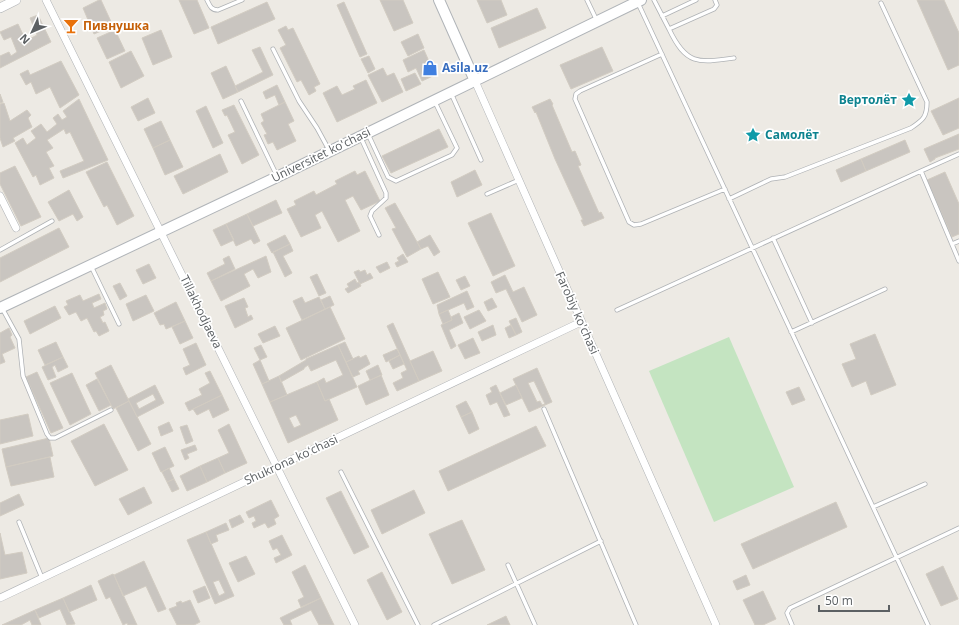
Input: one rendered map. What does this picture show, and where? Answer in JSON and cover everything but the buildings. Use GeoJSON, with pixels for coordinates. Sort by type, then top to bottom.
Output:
{"type":"FeatureCollection","features":[{"type":"Feature","properties":{"kind":"main road","name":"Farobiy ko'chasi"},"geometry":{"type":"LineString","coordinates":[[439,0],[475,82]]}},
{"type":"Feature","properties":{"kind":"main road","name":"Universitet ko'chasi"},"geometry":{"type":"LineString","coordinates":[[1,308],[475,82],[639,1]]}},
{"type":"Feature","properties":{"kind":"street"},"geometry":{"type":"LineString","coordinates":[[0,8],[16,0]]}},
{"type":"Feature","properties":{"kind":"street","name":"Tillakhodjaeva"},"geometry":{"type":"LineString","coordinates":[[46,0],[355,625]]}},
{"type":"Feature","properties":{"kind":"street","name":"Farobiy ko'chasi"},"geometry":{"type":"LineString","coordinates":[[475,82],[716,625]]}},
{"type":"Feature","properties":{"kind":"street"},"geometry":{"type":"LineString","coordinates":[[0,196],[16,228]]}},
{"type":"Feature","properties":{"kind":"street","name":"Shukrona koʻchasi"},"geometry":{"type":"LineString","coordinates":[[0,598],[581,322]]}},
{"type":"Feature","properties":{"kind":"lane"},"geometry":{"type":"LineString","coordinates":[[207,0],[210,8],[218,10],[242,0]]}},
{"type":"Feature","properties":{"kind":"lane"},"geometry":{"type":"LineString","coordinates":[[587,0],[598,21]]}},
{"type":"Feature","properties":{"kind":"lane"},"geometry":{"type":"LineString","coordinates":[[654,0],[676,45],[683,53],[694,59],[712,61],[734,58]]}},
{"type":"Feature","properties":{"kind":"lane"},"geometry":{"type":"LineString","coordinates":[[662,16],[696,0]]}},
{"type":"Feature","properties":{"kind":"lane"},"geometry":{"type":"LineString","coordinates":[[668,29],[714,9],[717,5],[715,0]]}},
{"type":"Feature","properties":{"kind":"lane"},"geometry":{"type":"LineString","coordinates":[[639,1],[724,189],[928,625]]}},
{"type":"Feature","properties":{"kind":"lane"},"geometry":{"type":"LineString","coordinates":[[729,198],[771,179],[785,178],[911,128],[922,120],[927,112],[927,102],[881,3]]}},
{"type":"Feature","properties":{"kind":"lane"},"geometry":{"type":"LineString","coordinates":[[274,49],[299,101],[330,151]]}},
{"type":"Feature","properties":{"kind":"lane"},"geometry":{"type":"LineString","coordinates":[[662,54],[580,91],[576,94],[575,99],[629,222],[634,225],[640,224],[724,189]]}},
{"type":"Feature","properties":{"kind":"lane"},"geometry":{"type":"LineString","coordinates":[[451,93],[481,160]]}},
{"type":"Feature","properties":{"kind":"lane"},"geometry":{"type":"LineString","coordinates":[[241,101],[277,177]]}},
{"type":"Feature","properties":{"kind":"lane"},"geometry":{"type":"LineString","coordinates":[[364,135],[388,177],[396,181],[452,155],[457,148],[435,101]]}},
{"type":"Feature","properties":{"kind":"lane"},"geometry":{"type":"LineString","coordinates":[[364,135],[386,193],[386,198],[372,211],[370,216],[379,235]]}},
{"type":"Feature","properties":{"kind":"lane"},"geometry":{"type":"LineString","coordinates":[[617,310],[959,154]]}},
{"type":"Feature","properties":{"kind":"lane"},"geometry":{"type":"LineString","coordinates":[[921,171],[959,261]]}},
{"type":"Feature","properties":{"kind":"lane"},"geometry":{"type":"LineString","coordinates":[[487,194],[519,180]]}},
{"type":"Feature","properties":{"kind":"lane"},"geometry":{"type":"LineString","coordinates":[[0,250],[52,221]]}},
{"type":"Feature","properties":{"kind":"lane"},"geometry":{"type":"LineString","coordinates":[[774,238],[812,323]]}},
{"type":"Feature","properties":{"kind":"lane"},"geometry":{"type":"LineString","coordinates":[[952,244],[959,241]]}},
{"type":"Feature","properties":{"kind":"lane"},"geometry":{"type":"LineString","coordinates":[[91,265],[119,324]]}},
{"type":"Feature","properties":{"kind":"lane"},"geometry":{"type":"LineString","coordinates":[[791,332],[885,289]]}},
{"type":"Feature","properties":{"kind":"lane"},"geometry":{"type":"LineString","coordinates":[[1,308],[19,339],[23,376],[50,438],[55,438],[111,410]]}},
{"type":"Feature","properties":{"kind":"lane"},"geometry":{"type":"LineString","coordinates":[[544,409],[636,625]]}},
{"type":"Feature","properties":{"kind":"lane"},"geometry":{"type":"LineString","coordinates":[[341,472],[418,625]]}},
{"type":"Feature","properties":{"kind":"lane"},"geometry":{"type":"LineString","coordinates":[[873,507],[925,484]]}},
{"type":"Feature","properties":{"kind":"lane"},"geometry":{"type":"LineString","coordinates":[[19,522],[42,579]]}},
{"type":"Feature","properties":{"kind":"lane"},"geometry":{"type":"LineString","coordinates":[[792,625],[786,613],[790,608],[959,528]]}},
{"type":"Feature","properties":{"kind":"lane"},"geometry":{"type":"LineString","coordinates":[[434,625],[601,541]]}},
{"type":"Feature","properties":{"kind":"lane"},"geometry":{"type":"LineString","coordinates":[[508,565],[534,625]]}},
{"type":"Feature","properties":{"kind":"green space"},"geometry":{"type":"Polygon","coordinates":[[[729,337],[794,487],[714,522],[649,371],[729,337]]]}},
{"type":"Feature","properties":{"kind":"place","name":"Пивнушка"},"geometry":{"type":"Point","coordinates":[71,26]}},
{"type":"Feature","properties":{"kind":"place","name":"Asila.uz"},"geometry":{"type":"Point","coordinates":[430,68]}},
{"type":"Feature","properties":{"kind":"place","name":"Вертолёт"},"geometry":{"type":"Point","coordinates":[909,100]}},
{"type":"Feature","properties":{"kind":"place","name":"Самолёт"},"geometry":{"type":"Point","coordinates":[753,135]}}]}
